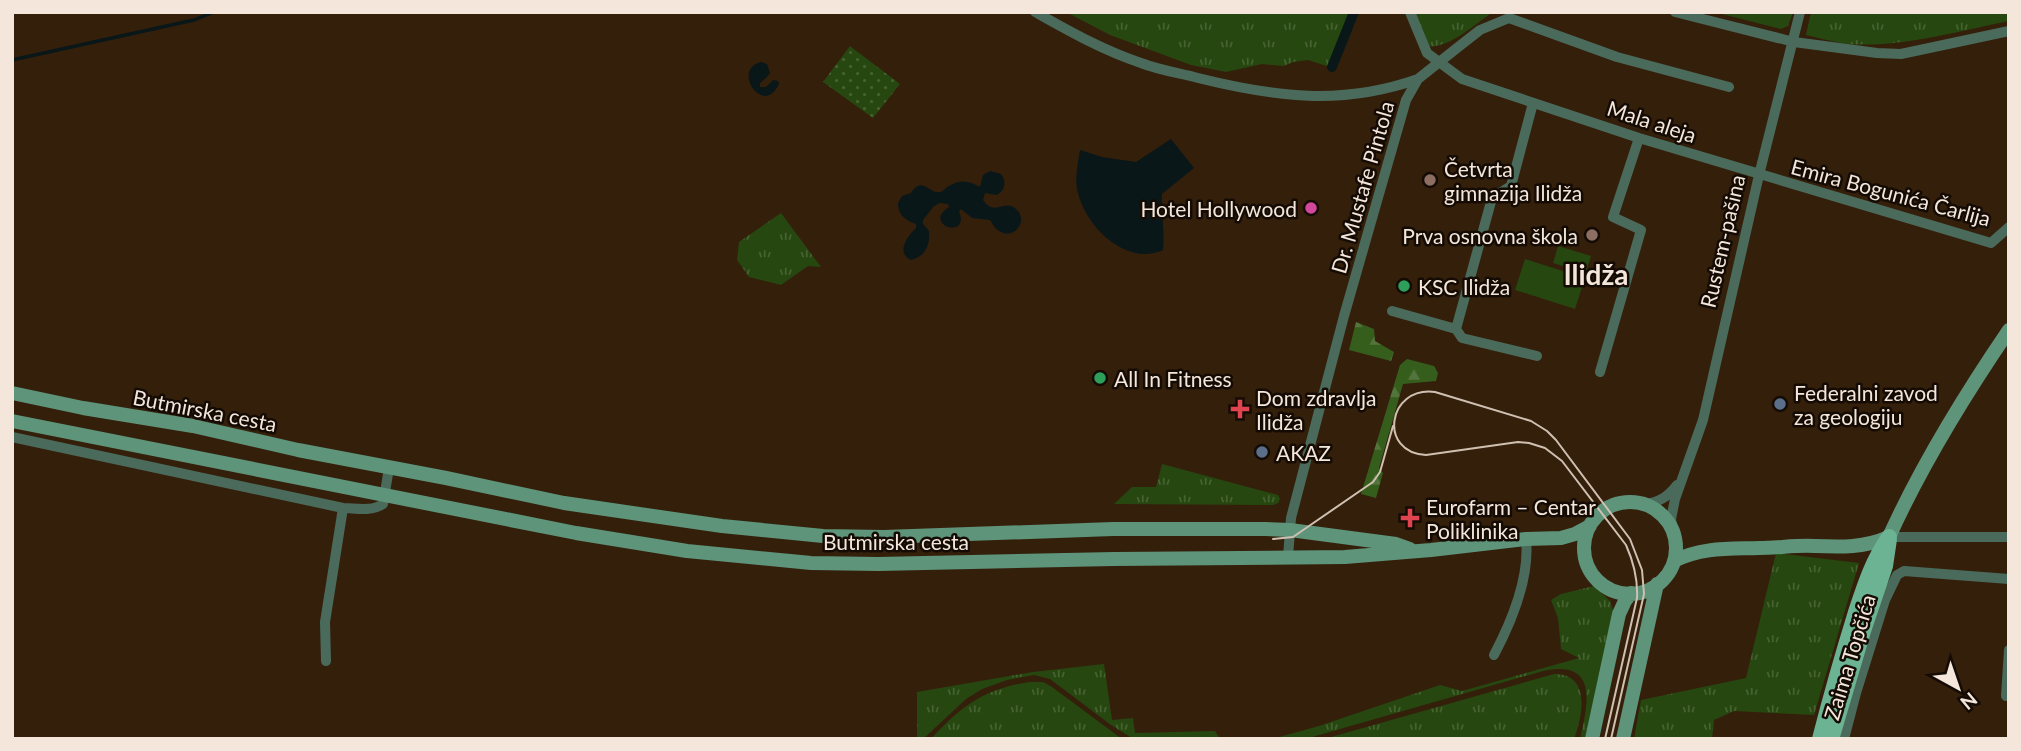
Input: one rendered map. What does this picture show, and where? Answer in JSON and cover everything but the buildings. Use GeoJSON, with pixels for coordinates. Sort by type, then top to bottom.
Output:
{"type":"FeatureCollection","features":[{"type":"Feature","properties":{"kind":"main road"},"geometry":{"type":"LineString","coordinates":[[1832,737],[1851,629],[1871,569],[1927,460],[2009,330]]}},
{"type":"Feature","properties":{"kind":"main road","name":"Butmirska cesta"},"geometry":{"type":"LineString","coordinates":[[12,393],[193,426],[298,450],[564,503],[673,520],[822,536],[948,536],[1114,529],[1290,530],[1396,544],[1414,551]]}},
{"type":"Feature","properties":{"kind":"main road","name":"Butmirska cesta"},"geometry":{"type":"LineString","coordinates":[[12,421],[576,533],[687,551],[811,563],[1345,557],[1561,538],[1590,526]]}},
{"type":"Feature","properties":{"kind":"main road"},"geometry":{"type":"LineString","coordinates":[[1586,561],[1585,537],[1590,526],[1601,512],[1626,502],[1645,504],[1657,510],[1682,541],[1708,549]]}},
{"type":"Feature","properties":{"kind":"main road"},"geometry":{"type":"LineString","coordinates":[[1561,538],[1576,548],[1598,581],[1619,592],[1631,593],[1644,591],[1657,584],[1670,570],[1675,552],[1674,533]]}},
{"type":"Feature","properties":{"kind":"main road"},"geometry":{"type":"LineString","coordinates":[[1815,546],[1830,540],[1889,537]]}},
{"type":"Feature","properties":{"kind":"main road"},"geometry":{"type":"LineString","coordinates":[[1674,561],[1690,553],[1708,549],[1852,547],[1889,537]]}},
{"type":"Feature","properties":{"kind":"main road"},"geometry":{"type":"LineString","coordinates":[[1832,737],[1885,566],[1889,537]]}},
{"type":"Feature","properties":{"kind":"main road"},"geometry":{"type":"LineString","coordinates":[[1852,547],[1867,559],[1871,569]]}},
{"type":"Feature","properties":{"kind":"main road"},"geometry":{"type":"LineString","coordinates":[[1623,739],[1657,584]]}},
{"type":"Feature","properties":{"kind":"main road"},"geometry":{"type":"LineString","coordinates":[[1608,588],[1619,614]]}},
{"type":"Feature","properties":{"kind":"main road"},"geometry":{"type":"LineString","coordinates":[[1591,739],[1619,614],[1631,593]]}},
{"type":"Feature","properties":{"kind":"street"},"geometry":{"type":"LineString","coordinates":[[1035,12],[1141,64],[1238,88],[1284,95],[1339,96],[1390,89],[1419,79]]}},
{"type":"Feature","properties":{"kind":"street","name":"Mala aleja"},"geometry":{"type":"LineString","coordinates":[[1410,12],[1427,53],[1462,79],[1759,175]]}},
{"type":"Feature","properties":{"kind":"street","name":"Dr. Mustafe Pintola"},"geometry":{"type":"LineString","coordinates":[[1288,557],[1291,517],[1344,316],[1406,100],[1419,79],[1480,30],[1521,12]]}},
{"type":"Feature","properties":{"kind":"street"},"geometry":{"type":"LineString","coordinates":[[1675,12],[1864,52],[1901,54],[2009,31]]}},
{"type":"Feature","properties":{"kind":"street","name":"Rustem-pašina"},"geometry":{"type":"LineString","coordinates":[[1674,533],[1671,519],[1675,499],[1703,420],[1759,175],[1800,12]]}},
{"type":"Feature","properties":{"kind":"street"},"geometry":{"type":"LineString","coordinates":[[1509,18],[1617,57],[1729,87]]}},
{"type":"Feature","properties":{"kind":"street"},"geometry":{"type":"LineString","coordinates":[[1456,329],[1492,198],[1511,186],[1533,103]]}},
{"type":"Feature","properties":{"kind":"street"},"geometry":{"type":"LineString","coordinates":[[1600,372],[1641,230],[1613,217],[1639,138]]}},
{"type":"Feature","properties":{"kind":"street","name":"Emira Bogunića Čarlija"},"geometry":{"type":"LineString","coordinates":[[1759,175],[1991,243],[2009,227]]}},
{"type":"Feature","properties":{"kind":"street"},"geometry":{"type":"LineString","coordinates":[[1392,311],[1456,329],[1462,338],[1537,356]]}},
{"type":"Feature","properties":{"kind":"street"},"geometry":{"type":"LineString","coordinates":[[12,438],[343,508],[378,507],[383,504],[389,468]]}},
{"type":"Feature","properties":{"kind":"street","name":"Rustem-pašina"},"geometry":{"type":"LineString","coordinates":[[1645,504],[1656,503],[1670,495],[1684,478]]}},
{"type":"Feature","properties":{"kind":"street"},"geometry":{"type":"LineString","coordinates":[[326,661],[325,622],[343,508]]}},
{"type":"Feature","properties":{"kind":"street"},"geometry":{"type":"LineString","coordinates":[[1889,537],[2009,537]]}},
{"type":"Feature","properties":{"kind":"street"},"geometry":{"type":"LineString","coordinates":[[1494,655],[1525,578],[1528,556],[1526,540]]}},
{"type":"Feature","properties":{"kind":"street","name":"Zaima Topčića"},"geometry":{"type":"LineString","coordinates":[[1832,737],[1856,692],[1885,600],[1897,575],[1903,571],[2009,579]]}},
{"type":"Feature","properties":{"kind":"street"},"geometry":{"type":"LineString","coordinates":[[2009,650],[2009,696]]}},
{"type":"Feature","properties":{"kind":"green space"},"geometry":{"type":"Polygon","coordinates":[[[1066,12],[1351,12],[1330,67],[1308,60],[1284,66],[1262,64],[1226,72],[1191,65],[1110,35],[1066,12]]]}},
{"type":"Feature","properties":{"kind":"green space"},"geometry":{"type":"Polygon","coordinates":[[[1412,12],[1493,12],[1453,40],[1427,46],[1412,12]]]}},
{"type":"Feature","properties":{"kind":"green space"},"geometry":{"type":"Polygon","coordinates":[[[1714,12],[1793,12],[1788,26],[1781,29],[1714,12]]]}},
{"type":"Feature","properties":{"kind":"green space"},"geometry":{"type":"Polygon","coordinates":[[[1811,12],[2009,12],[2009,21],[1950,34],[1868,45],[1848,44],[1806,35],[1811,12]]]}},
{"type":"Feature","properties":{"kind":"green space"},"geometry":{"type":"Polygon","coordinates":[[[850,46],[900,84],[873,118],[823,82],[850,46]]]}},
{"type":"Feature","properties":{"kind":"green space"},"geometry":{"type":"Polygon","coordinates":[[[781,213],[821,267],[808,266],[781,285],[749,277],[737,260],[739,242],[781,213]]]}},
{"type":"Feature","properties":{"kind":"green space"},"geometry":{"type":"Polygon","coordinates":[[[1558,246],[1591,256],[1586,273],[1553,263],[1558,246]]]}},
{"type":"Feature","properties":{"kind":"green space"},"geometry":{"type":"Polygon","coordinates":[[[1525,259],[1585,278],[1575,309],[1515,290],[1525,259]]]}},
{"type":"Feature","properties":{"kind":"green space"},"geometry":{"type":"Polygon","coordinates":[[[1356,322],[1374,329],[1375,341],[1394,352],[1391,361],[1349,350],[1356,322]]]}},
{"type":"Feature","properties":{"kind":"green space"},"geometry":{"type":"Polygon","coordinates":[[[1407,359],[1434,366],[1438,373],[1436,381],[1403,384],[1379,468],[1383,473],[1376,498],[1361,494],[1400,365],[1407,359]]]}},
{"type":"Feature","properties":{"kind":"green space"},"geometry":{"type":"Polygon","coordinates":[[[1162,464],[1278,495],[1280,499],[1273,505],[1114,504],[1132,487],[1156,487],[1162,464]]]}},
{"type":"Feature","properties":{"kind":"green space"},"geometry":{"type":"Polygon","coordinates":[[[1776,553],[1859,563],[1814,715],[1734,711],[1714,720],[1712,739],[1634,739],[1641,700],[1746,678],[1776,553]]]}},
{"type":"Feature","properties":{"kind":"green space"},"geometry":{"type":"Polygon","coordinates":[[[1594,586],[1610,601],[1614,613],[1585,739],[1580,739],[1587,699],[1585,687],[1574,672],[1561,669],[1543,671],[1305,739],[1264,739],[1319,726],[1440,685],[1462,691],[1579,658],[1561,649],[1558,618],[1551,600],[1561,594],[1594,586]]]}},
{"type":"Feature","properties":{"kind":"green space"},"geometry":{"type":"Polygon","coordinates":[[[1104,664],[1112,720],[1133,718],[1135,733],[1215,731],[1220,739],[1132,738],[1050,679],[1034,675],[1007,680],[982,689],[966,699],[923,739],[917,739],[917,692],[1033,672],[1104,664]]]}},
{"type":"Feature","properties":{"kind":"green space"},"geometry":{"type":"Polygon","coordinates":[[[1554,674],[1566,676],[1579,688],[1580,719],[1574,739],[1324,739],[1554,674]]]}},
{"type":"Feature","properties":{"kind":"green space"},"geometry":{"type":"Polygon","coordinates":[[[1029,682],[1043,682],[1052,687],[1122,739],[931,739],[963,708],[986,694],[1029,682]]]}},
{"type":"Feature","properties":{"kind":"shaded area"},"geometry":{"type":"Polygon","coordinates":[[[761,62],[767,64],[770,73],[760,83],[760,87],[766,87],[773,80],[779,84],[772,93],[765,96],[758,94],[749,81],[753,66],[761,62]]]}},
{"type":"Feature","properties":{"kind":"shaded area"},"geometry":{"type":"Polygon","coordinates":[[[1171,139],[1194,168],[1162,194],[1163,250],[1149,254],[1122,248],[1099,230],[1082,206],[1076,182],[1080,150],[1102,157],[1136,162],[1171,139]]]}},
{"type":"Feature","properties":{"kind":"shaded area"},"geometry":{"type":"Polygon","coordinates":[[[990,171],[1001,174],[1004,186],[997,195],[985,193],[983,200],[992,207],[1008,205],[1017,210],[1021,219],[1018,228],[1006,234],[990,220],[972,218],[961,209],[959,226],[948,227],[940,219],[949,207],[948,204],[939,203],[923,220],[929,231],[926,249],[911,260],[906,257],[904,244],[916,224],[901,214],[898,203],[902,196],[922,185],[936,192],[961,182],[980,187],[983,175],[990,171]]]}},
{"type":"Feature","properties":{"kind":"waterway"},"geometry":{"type":"LineString","coordinates":[[12,60],[194,20],[214,12]]}},
{"type":"Feature","properties":{"kind":"waterway"},"geometry":{"type":"LineString","coordinates":[[1332,67],[1354,12]]}},
{"type":"Feature","properties":{"kind":"tram line"},"geometry":{"type":"LineString","coordinates":[[1605,739],[1637,598],[1635,571],[1626,545],[1562,461],[1545,448],[1518,442],[1426,455],[1411,451],[1400,443],[1395,433],[1394,420],[1398,409],[1407,399],[1419,393],[1435,392],[1531,421],[1547,431],[1630,539],[1642,570],[1644,594],[1611,739]]}},
{"type":"Feature","properties":{"kind":"tram line"},"geometry":{"type":"LineString","coordinates":[[1273,539],[1293,537],[1373,482],[1380,472],[1393,426]]}},
{"type":"Feature","properties":{"kind":"place","name":"Četvrta gimnazija Ilidža"},"geometry":{"type":"Point","coordinates":[1430,180]}},
{"type":"Feature","properties":{"kind":"place","name":"Hotel Hollywood"},"geometry":{"type":"Point","coordinates":[1311,208]}},
{"type":"Feature","properties":{"kind":"place","name":"Prva osnovna škola"},"geometry":{"type":"Point","coordinates":[1592,235]}},
{"type":"Feature","properties":{"kind":"place","name":"KSC Ilidža"},"geometry":{"type":"Point","coordinates":[1404,286]}},
{"type":"Feature","properties":{"kind":"place","name":"All In Fitness"},"geometry":{"type":"Point","coordinates":[1100,378]}},
{"type":"Feature","properties":{"kind":"place","name":"Federalni zavod za geologiju"},"geometry":{"type":"Point","coordinates":[1780,404]}},
{"type":"Feature","properties":{"kind":"place","name":"Dom zdravlja Ilidža"},"geometry":{"type":"Point","coordinates":[1240,409]}},
{"type":"Feature","properties":{"kind":"place","name":"AKAZ"},"geometry":{"type":"Point","coordinates":[1262,452]}},
{"type":"Feature","properties":{"kind":"place","name":"Eurofarm – Centar Poliklinika"},"geometry":{"type":"Point","coordinates":[1410,518]}},
{"type":"Feature","properties":{"kind":"district","name":"Ilidža"},"geometry":{"type":"Point","coordinates":[1596,274]}}]}
